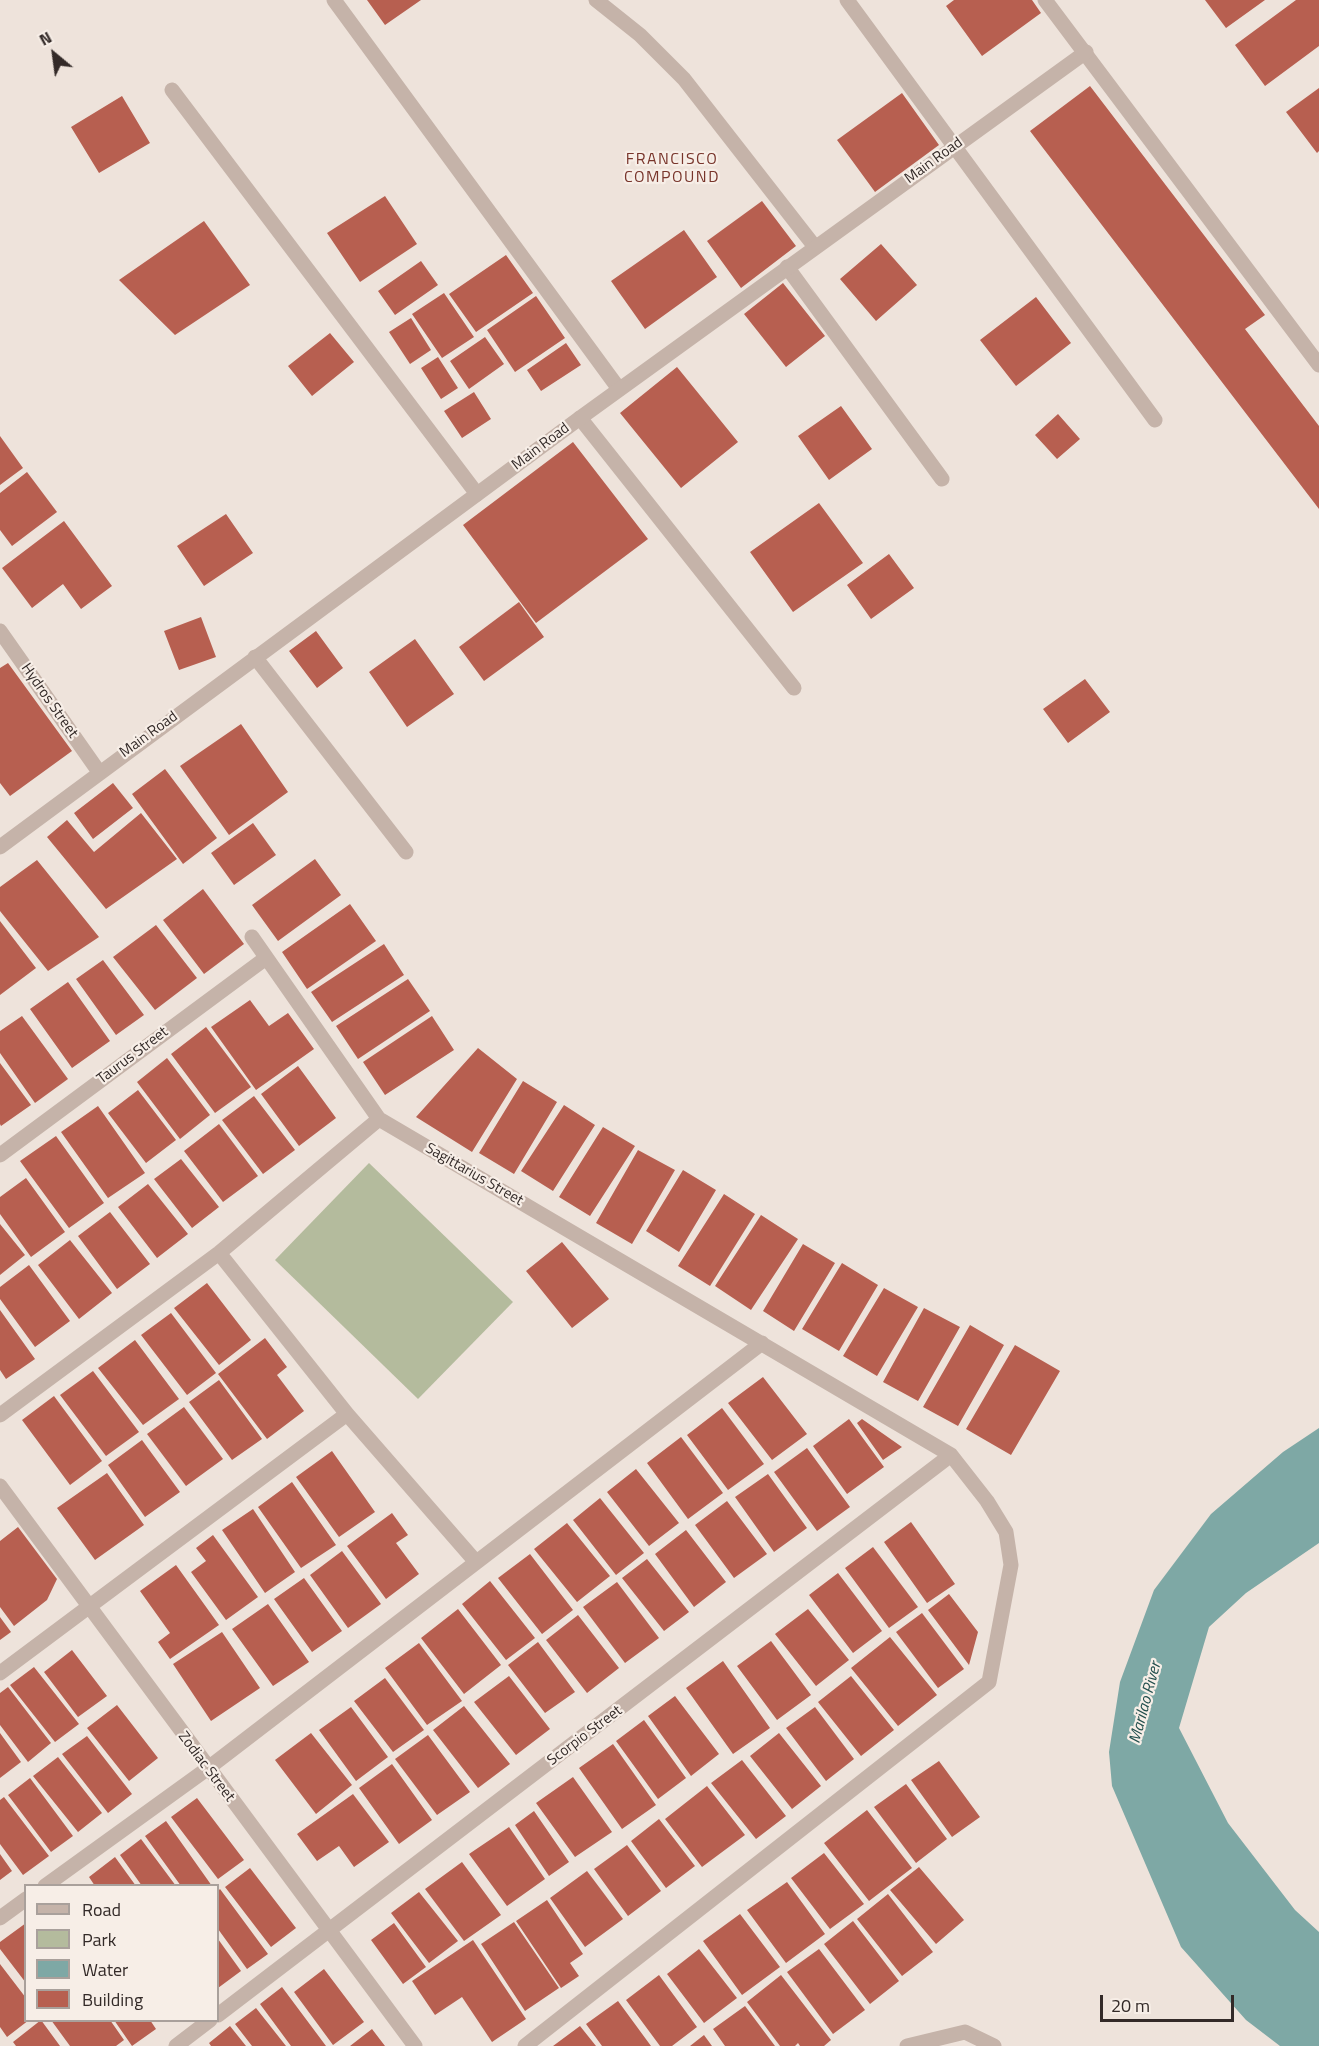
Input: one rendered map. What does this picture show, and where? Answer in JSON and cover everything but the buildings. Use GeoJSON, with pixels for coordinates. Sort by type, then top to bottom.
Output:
{"type":"FeatureCollection","features":[{"type":"Feature","properties":{"kind":"street"},"geometry":{"type":"LineString","coordinates":[[334,0],[619,389]]}},
{"type":"Feature","properties":{"kind":"street"},"geometry":{"type":"LineString","coordinates":[[596,0],[640,35],[684,79],[815,247]]}},
{"type":"Feature","properties":{"kind":"street"},"geometry":{"type":"LineString","coordinates":[[847,0],[1155,420]]}},
{"type":"Feature","properties":{"kind":"street"},"geometry":{"type":"LineString","coordinates":[[1045,0],[1319,365]]}},
{"type":"Feature","properties":{"kind":"street","name":"Main Road"},"geometry":{"type":"LineString","coordinates":[[0,847],[580,417],[1086,52]]}},
{"type":"Feature","properties":{"kind":"street"},"geometry":{"type":"LineString","coordinates":[[172,90],[477,494]]}},
{"type":"Feature","properties":{"kind":"street"},"geometry":{"type":"LineString","coordinates":[[787,267],[942,480]]}},
{"type":"Feature","properties":{"kind":"street"},"geometry":{"type":"LineString","coordinates":[[580,417],[794,688]]}},
{"type":"Feature","properties":{"kind":"street","name":"Hydros Street"},"geometry":{"type":"LineString","coordinates":[[0,630],[99,772]]}},
{"type":"Feature","properties":{"kind":"street"},"geometry":{"type":"LineString","coordinates":[[255,657],[405,852]]}},
{"type":"Feature","properties":{"kind":"street","name":"Sagittarius Street"},"geometry":{"type":"LineString","coordinates":[[252,937],[379,1119],[951,1455]]}},
{"type":"Feature","properties":{"kind":"street","name":"Taurus Street"},"geometry":{"type":"LineString","coordinates":[[0,1155],[266,958]]}},
{"type":"Feature","properties":{"kind":"street"},"geometry":{"type":"LineString","coordinates":[[0,1415],[219,1253],[379,1119]]}},
{"type":"Feature","properties":{"kind":"street"},"geometry":{"type":"LineString","coordinates":[[219,1253],[347,1414],[476,1562]]}},
{"type":"Feature","properties":{"kind":"street"},"geometry":{"type":"LineString","coordinates":[[48,1884],[207,1768],[762,1343]]}},
{"type":"Feature","properties":{"kind":"street"},"geometry":{"type":"LineString","coordinates":[[0,1673],[347,1414]]}},
{"type":"Feature","properties":{"kind":"street"},"geometry":{"type":"LineString","coordinates":[[525,2046],[989,1682],[1011,1565],[1006,1532],[987,1501],[951,1455]]}},
{"type":"Feature","properties":{"kind":"street","name":"Scorpio Street"},"geometry":{"type":"LineString","coordinates":[[219,2014],[951,1455]]}},
{"type":"Feature","properties":{"kind":"street","name":"Zodiac Street"},"geometry":{"type":"LineString","coordinates":[[0,1486],[415,2046]]}},
{"type":"Feature","properties":{"kind":"street"},"geometry":{"type":"LineString","coordinates":[[0,1918],[24,1900]]}},
{"type":"Feature","properties":{"kind":"street"},"geometry":{"type":"LineString","coordinates":[[176,2046],[207,2022]]}},
{"type":"Feature","properties":{"kind":"street"},"geometry":{"type":"LineString","coordinates":[[907,2046],[965,2032],[994,2046]]}},
{"type":"Feature","properties":{"kind":"green space"},"geometry":{"type":"Polygon","coordinates":[[[369,1163],[513,1302],[418,1399],[275,1260],[369,1163]]]}},
{"type":"Feature","properties":{"kind":"water","name":"Marilao River"},"geometry":{"type":"Polygon","coordinates":[[[1319,1428],[1319,1543],[1246,1593],[1209,1627],[1179,1728],[1228,1823],[1295,1910],[1319,1932],[1319,2046],[1280,2046],[1246,2020],[1181,1947],[1112,1786],[1109,1752],[1120,1682],[1154,1590],[1211,1514],[1283,1452],[1319,1428]]]}},
{"type":"Feature","properties":{"kind":"district","name":"FRANCISCO COMPOUND"},"geometry":{"type":"Point","coordinates":[672,169]}}]}
